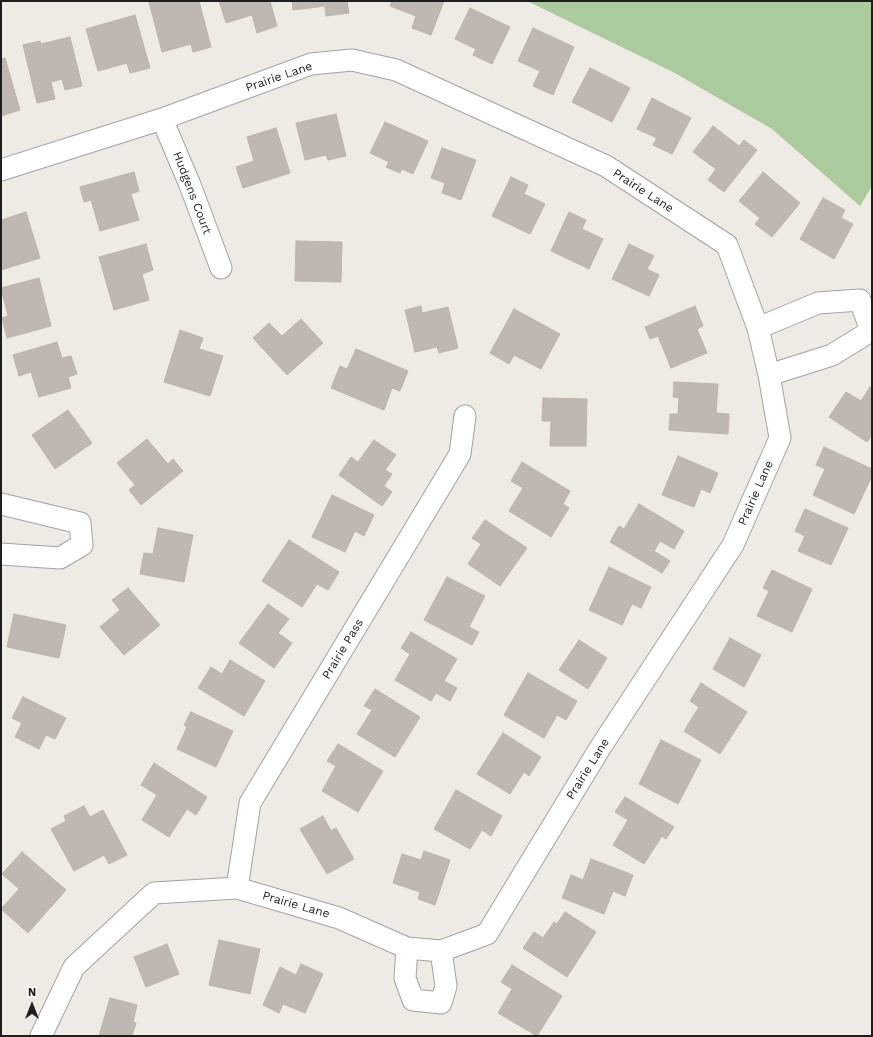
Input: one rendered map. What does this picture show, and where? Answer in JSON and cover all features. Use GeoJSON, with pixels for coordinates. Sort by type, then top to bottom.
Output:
{"type":"FeatureCollection","features":[{"type":"Feature","properties":{"kind":"street","name":"Prairie Lane"},"geometry":{"type":"LineString","coordinates":[[1,170],[162,119],[311,64],[352,60],[396,70],[606,166],[727,246],[758,328],[769,375],[780,438],[733,545],[600,748],[487,934],[441,951],[407,948],[339,918],[237,888],[154,893],[74,967],[41,1036]]}},
{"type":"Feature","properties":{"kind":"street","name":"Hudgens Court"},"geometry":{"type":"LineString","coordinates":[[162,119],[190,185],[221,268]]}},
{"type":"Feature","properties":{"kind":"street"},"geometry":{"type":"LineString","coordinates":[[758,328],[818,303],[860,300],[871,331],[832,355],[769,375]]}},
{"type":"Feature","properties":{"kind":"street","name":"Prairie Pass"},"geometry":{"type":"LineString","coordinates":[[237,888],[250,803],[460,454],[466,416]]}},
{"type":"Feature","properties":{"kind":"street"},"geometry":{"type":"LineString","coordinates":[[1,504],[80,523],[82,545],[60,558],[1,554]]}},
{"type":"Feature","properties":{"kind":"street"},"geometry":{"type":"LineString","coordinates":[[407,948],[405,978],[413,1000],[441,1003],[446,986],[441,951]]}},
{"type":"Feature","properties":{"kind":"green space"},"geometry":{"type":"Polygon","coordinates":[[[527,1],[872,1],[872,186],[860,206],[772,129],[673,72],[527,1]]]}},
{"type":"Feature","properties":{"kind":"building"},"geometry":{"type":"Polygon","coordinates":[[[199,1],[211,47],[193,52],[191,44],[162,52],[149,2],[199,1]]]}},
{"type":"Feature","properties":{"kind":"building"},"geometry":{"type":"Polygon","coordinates":[[[219,1],[270,1],[277,26],[257,33],[252,15],[226,23],[219,1]]]}},
{"type":"Feature","properties":{"kind":"building"},"geometry":{"type":"Polygon","coordinates":[[[292,1],[347,1],[349,13],[326,16],[325,6],[293,10],[292,1]]]}},
{"type":"Feature","properties":{"kind":"building"},"geometry":{"type":"Polygon","coordinates":[[[392,1],[444,1],[431,35],[412,28],[416,16],[390,6],[392,1]]]}},
{"type":"Feature","properties":{"kind":"building"},"geometry":{"type":"Polygon","coordinates":[[[470,8],[510,27],[492,64],[473,55],[476,49],[455,39],[470,8]]]}},
{"type":"Feature","properties":{"kind":"building"},"geometry":{"type":"Polygon","coordinates":[[[135,15],[150,68],[130,73],[127,63],[98,71],[86,29],[135,15]]]}},
{"type":"Feature","properties":{"kind":"building"},"geometry":{"type":"Polygon","coordinates":[[[533,28],[574,47],[553,95],[533,86],[540,71],[518,61],[533,28]]]}},
{"type":"Feature","properties":{"kind":"building"},"geometry":{"type":"Polygon","coordinates":[[[70,37],[82,86],[65,90],[62,79],[51,82],[55,99],[37,103],[23,45],[40,41],[41,44],[70,37]]]}},
{"type":"Feature","properties":{"kind":"building"},"geometry":{"type":"Polygon","coordinates":[[[5,58],[20,110],[1,116],[1,59],[5,58]]]}},
{"type":"Feature","properties":{"kind":"building"},"geometry":{"type":"Polygon","coordinates":[[[590,68],[630,88],[612,122],[572,102],[590,68]]]}},
{"type":"Feature","properties":{"kind":"building"},"geometry":{"type":"Polygon","coordinates":[[[652,98],[691,118],[672,154],[653,145],[657,138],[637,129],[652,98]]]}},
{"type":"Feature","properties":{"kind":"building"},"geometry":{"type":"Polygon","coordinates":[[[336,114],[346,156],[328,160],[326,155],[305,160],[296,123],[336,114]]]}},
{"type":"Feature","properties":{"kind":"building"},"geometry":{"type":"Polygon","coordinates":[[[385,122],[428,141],[413,174],[402,169],[400,173],[386,167],[389,162],[370,153],[385,122]]]}},
{"type":"Feature","properties":{"kind":"building"},"geometry":{"type":"Polygon","coordinates":[[[713,126],[739,146],[744,140],[757,150],[724,192],[708,180],[716,169],[693,152],[713,126]]]}},
{"type":"Feature","properties":{"kind":"building"},"geometry":{"type":"Polygon","coordinates":[[[276,128],[290,173],[243,188],[236,167],[254,161],[247,137],[276,128]]]}},
{"type":"Feature","properties":{"kind":"building"},"geometry":{"type":"Polygon","coordinates":[[[442,148],[476,160],[461,200],[442,193],[445,183],[431,178],[442,148]]]}},
{"type":"Feature","properties":{"kind":"building"},"geometry":{"type":"Polygon","coordinates":[[[134,172],[139,191],[131,194],[139,220],[100,231],[91,200],[84,202],[80,187],[134,172]]]}},
{"type":"Feature","properties":{"kind":"building"},"geometry":{"type":"Polygon","coordinates":[[[763,172],[800,203],[772,237],[755,224],[760,218],[739,201],[763,172]]]}},
{"type":"Feature","properties":{"kind":"building"},"geometry":{"type":"Polygon","coordinates":[[[511,177],[528,185],[524,194],[545,204],[530,234],[492,216],[511,177]]]}},
{"type":"Feature","properties":{"kind":"building"},"geometry":{"type":"Polygon","coordinates":[[[823,198],[845,210],[841,218],[853,224],[834,259],[800,239],[823,198]]]}},
{"type":"Feature","properties":{"kind":"building"},"geometry":{"type":"Polygon","coordinates":[[[26,212],[40,258],[1,270],[1,220],[26,212]]]}},
{"type":"Feature","properties":{"kind":"building"},"geometry":{"type":"Polygon","coordinates":[[[569,212],[586,220],[582,229],[603,239],[589,269],[551,251],[569,212]]]}},
{"type":"Feature","properties":{"kind":"building"},"geometry":{"type":"Polygon","coordinates":[[[296,241],[342,242],[341,282],[295,281],[296,241]]]}},
{"type":"Feature","properties":{"kind":"building"},"geometry":{"type":"Polygon","coordinates":[[[146,244],[153,270],[142,274],[149,300],[114,310],[99,257],[146,244]]]}},
{"type":"Feature","properties":{"kind":"building"},"geometry":{"type":"Polygon","coordinates":[[[629,244],[654,256],[647,269],[659,275],[649,296],[612,279],[629,244]]]}},
{"type":"Feature","properties":{"kind":"building"},"geometry":{"type":"Polygon","coordinates":[[[39,278],[51,326],[7,338],[2,318],[8,316],[1,288],[39,278]]]}},
{"type":"Feature","properties":{"kind":"building"},"geometry":{"type":"Polygon","coordinates":[[[421,306],[422,313],[448,307],[458,348],[439,353],[437,347],[415,352],[405,310],[421,306]]]}},
{"type":"Feature","properties":{"kind":"building"},"geometry":{"type":"Polygon","coordinates":[[[695,306],[703,326],[697,329],[707,353],[671,368],[658,336],[650,339],[645,327],[695,306]]]}},
{"type":"Feature","properties":{"kind":"building"},"geometry":{"type":"Polygon","coordinates":[[[514,309],[560,334],[541,369],[514,355],[509,364],[490,353],[514,309]]]}},
{"type":"Feature","properties":{"kind":"building"},"geometry":{"type":"Polygon","coordinates":[[[301,319],[323,343],[287,375],[253,338],[269,323],[282,336],[301,319]]]}},
{"type":"Feature","properties":{"kind":"building"},"geometry":{"type":"Polygon","coordinates":[[[180,330],[203,338],[199,349],[223,356],[210,396],[164,382],[180,330]]]}},
{"type":"Feature","properties":{"kind":"building"},"geometry":{"type":"Polygon","coordinates":[[[57,342],[62,358],[71,356],[77,374],[68,377],[71,388],[39,397],[31,372],[19,376],[13,355],[57,342]]]}},
{"type":"Feature","properties":{"kind":"building"},"geometry":{"type":"Polygon","coordinates":[[[356,349],[408,371],[400,391],[392,388],[384,410],[331,388],[340,366],[347,369],[356,349]]]}},
{"type":"Feature","properties":{"kind":"building"},"geometry":{"type":"Polygon","coordinates":[[[674,382],[718,384],[716,413],[729,414],[728,434],[669,430],[670,414],[678,414],[679,398],[673,397],[674,382]]]}},
{"type":"Feature","properties":{"kind":"building"},"geometry":{"type":"Polygon","coordinates":[[[870,387],[872,388],[872,435],[867,442],[829,417],[846,392],[861,401],[870,387]]]}},
{"type":"Feature","properties":{"kind":"building"},"geometry":{"type":"Polygon","coordinates":[[[543,398],[587,399],[586,446],[550,446],[551,421],[542,421],[543,398]]]}},
{"type":"Feature","properties":{"kind":"building"},"geometry":{"type":"Polygon","coordinates":[[[68,410],[92,443],[55,469],[32,435],[68,410]]]}},
{"type":"Feature","properties":{"kind":"building"},"geometry":{"type":"Polygon","coordinates":[[[147,439],[168,464],[173,459],[183,471],[141,505],[129,490],[135,485],[117,463],[147,439]]]}},
{"type":"Feature","properties":{"kind":"building"},"geometry":{"type":"Polygon","coordinates":[[[374,440],[396,455],[385,470],[392,474],[384,486],[392,492],[382,506],[339,475],[351,457],[358,462],[374,440]]]}},
{"type":"Feature","properties":{"kind":"building"},"geometry":{"type":"Polygon","coordinates":[[[824,447],[872,469],[872,476],[854,514],[813,495],[825,469],[816,465],[824,447]]]}},
{"type":"Feature","properties":{"kind":"building"},"geometry":{"type":"Polygon","coordinates":[[[678,456],[718,473],[710,493],[701,489],[694,507],[662,495],[678,456]]]}},
{"type":"Feature","properties":{"kind":"building"},"geometry":{"type":"Polygon","coordinates":[[[522,462],[570,491],[563,504],[569,508],[551,537],[509,511],[523,488],[511,481],[522,462]]]}},
{"type":"Feature","properties":{"kind":"building"},"geometry":{"type":"Polygon","coordinates":[[[332,495],[374,515],[364,536],[355,531],[345,552],[312,537],[332,495]]]}},
{"type":"Feature","properties":{"kind":"building"},"geometry":{"type":"Polygon","coordinates":[[[639,504],[684,531],[674,549],[660,541],[654,551],[670,561],[662,573],[610,542],[619,526],[624,529],[639,504]]]}},
{"type":"Feature","properties":{"kind":"building"},"geometry":{"type":"Polygon","coordinates":[[[805,509],[848,528],[831,565],[798,551],[805,536],[795,531],[805,509]]]}},
{"type":"Feature","properties":{"kind":"building"},"geometry":{"type":"Polygon","coordinates":[[[485,520],[527,548],[500,586],[468,564],[481,544],[472,538],[485,520]]]}},
{"type":"Feature","properties":{"kind":"building"},"geometry":{"type":"Polygon","coordinates":[[[158,528],[193,535],[184,582],[140,574],[144,553],[153,554],[158,528]]]}},
{"type":"Feature","properties":{"kind":"building"},"geometry":{"type":"Polygon","coordinates":[[[289,540],[339,572],[328,590],[317,584],[302,607],[262,581],[289,540]]]}},
{"type":"Feature","properties":{"kind":"building"},"geometry":{"type":"Polygon","coordinates":[[[609,567],[651,587],[641,608],[632,604],[622,625],[589,610],[609,567]]]}},
{"type":"Feature","properties":{"kind":"building"},"geometry":{"type":"Polygon","coordinates":[[[772,570],[812,589],[792,632],[757,616],[769,591],[763,588],[772,570]]]}},
{"type":"Feature","properties":{"kind":"building"},"geometry":{"type":"Polygon","coordinates":[[[447,577],[485,596],[469,627],[479,632],[472,645],[424,620],[447,577]]]}},
{"type":"Feature","properties":{"kind":"building"},"geometry":{"type":"Polygon","coordinates":[[[128,588],[160,625],[124,655],[100,627],[120,610],[112,600],[128,588]]]}},
{"type":"Feature","properties":{"kind":"building"},"geometry":{"type":"Polygon","coordinates":[[[268,604],[289,619],[278,633],[292,643],[274,668],[239,643],[268,604]]]}},
{"type":"Feature","properties":{"kind":"building"},"geometry":{"type":"Polygon","coordinates":[[[14,614],[66,625],[59,658],[7,647],[14,614]]]}},
{"type":"Feature","properties":{"kind":"building"},"geometry":{"type":"Polygon","coordinates":[[[411,632],[457,659],[444,681],[457,688],[450,701],[436,693],[431,701],[395,680],[410,654],[401,648],[411,632]]]}},
{"type":"Feature","properties":{"kind":"building"},"geometry":{"type":"Polygon","coordinates":[[[730,638],[761,655],[744,687],[713,669],[730,638]]]}},
{"type":"Feature","properties":{"kind":"building"},"geometry":{"type":"Polygon","coordinates":[[[579,640],[607,658],[588,689],[559,670],[579,640]]]}},
{"type":"Feature","properties":{"kind":"building"},"geometry":{"type":"Polygon","coordinates":[[[230,660],[265,681],[244,716],[198,688],[211,667],[222,674],[230,660]]]}},
{"type":"Feature","properties":{"kind":"building"},"geometry":{"type":"Polygon","coordinates":[[[528,673],[577,701],[566,720],[557,715],[544,738],[504,715],[528,673]]]}},
{"type":"Feature","properties":{"kind":"building"},"geometry":{"type":"Polygon","coordinates":[[[701,683],[747,712],[720,754],[684,731],[699,707],[690,701],[701,683]]]}},
{"type":"Feature","properties":{"kind":"building"},"geometry":{"type":"Polygon","coordinates":[[[375,689],[420,717],[395,757],[357,734],[372,710],[364,706],[375,689]]]}},
{"type":"Feature","properties":{"kind":"building"},"geometry":{"type":"Polygon","coordinates":[[[23,697],[66,718],[55,739],[46,735],[39,749],[15,737],[22,723],[12,718],[23,697]]]}},
{"type":"Feature","properties":{"kind":"building"},"geometry":{"type":"Polygon","coordinates":[[[191,712],[233,731],[216,767],[177,749],[187,727],[184,725],[191,712]]]}},
{"type":"Feature","properties":{"kind":"building"},"geometry":{"type":"Polygon","coordinates":[[[503,733],[541,757],[529,776],[524,772],[510,794],[477,774],[503,733]]]}},
{"type":"Feature","properties":{"kind":"building"},"geometry":{"type":"Polygon","coordinates":[[[661,740],[701,760],[678,804],[639,784],[661,740]]]}},
{"type":"Feature","properties":{"kind":"building"},"geometry":{"type":"Polygon","coordinates":[[[338,744],[383,771],[358,812],[322,791],[336,766],[327,761],[338,744]]]}},
{"type":"Feature","properties":{"kind":"building"},"geometry":{"type":"Polygon","coordinates":[[[154,763],[207,797],[196,815],[187,809],[169,837],[142,820],[157,795],[141,785],[154,763]]]}},
{"type":"Feature","properties":{"kind":"building"},"geometry":{"type":"Polygon","coordinates":[[[456,790],[502,816],[491,836],[482,830],[470,849],[434,829],[456,790]]]}},
{"type":"Feature","properties":{"kind":"building"},"geometry":{"type":"Polygon","coordinates":[[[625,797],[674,827],[666,839],[662,836],[644,864],[613,845],[628,820],[615,812],[625,797]]]}},
{"type":"Feature","properties":{"kind":"building"},"geometry":{"type":"Polygon","coordinates":[[[84,806],[90,817],[103,810],[127,855],[109,864],[104,855],[74,871],[51,829],[66,821],[64,816],[84,806]]]}},
{"type":"Feature","properties":{"kind":"building"},"geometry":{"type":"Polygon","coordinates":[[[323,816],[331,831],[336,828],[354,859],[327,874],[300,829],[323,816]]]}},
{"type":"Feature","properties":{"kind":"building"},"geometry":{"type":"Polygon","coordinates":[[[424,851],[450,860],[435,905],[418,899],[420,892],[393,883],[402,854],[421,860],[424,851]]]}},
{"type":"Feature","properties":{"kind":"building"},"geometry":{"type":"Polygon","coordinates":[[[22,852],[66,890],[28,933],[1,909],[19,889],[2,874],[22,852]]]}},
{"type":"Feature","properties":{"kind":"building"},"geometry":{"type":"Polygon","coordinates":[[[591,859],[633,875],[625,896],[613,891],[604,914],[562,898],[571,875],[583,880],[591,859]]]}},
{"type":"Feature","properties":{"kind":"building"},"geometry":{"type":"Polygon","coordinates":[[[565,912],[596,932],[567,977],[523,948],[534,932],[543,938],[554,922],[557,924],[565,912]]]}},
{"type":"Feature","properties":{"kind":"building"},"geometry":{"type":"Polygon","coordinates":[[[219,940],[260,949],[250,994],[209,985],[219,940]]]}},
{"type":"Feature","properties":{"kind":"building"},"geometry":{"type":"Polygon","coordinates":[[[167,944],[179,974],[146,987],[134,957],[167,944]]]}},
{"type":"Feature","properties":{"kind":"building"},"geometry":{"type":"Polygon","coordinates":[[[301,964],[323,974],[305,1013],[283,1004],[279,1013],[263,1005],[280,967],[296,975],[301,964]]]}},
{"type":"Feature","properties":{"kind":"building"},"geometry":{"type":"Polygon","coordinates":[[[512,965],[562,996],[537,1036],[498,1013],[512,989],[501,982],[512,965]]]}},
{"type":"Feature","properties":{"kind":"building"},"geometry":{"type":"Polygon","coordinates":[[[110,998],[137,1005],[133,1022],[136,1023],[132,1036],[99,1036],[110,998]]]}}]}
